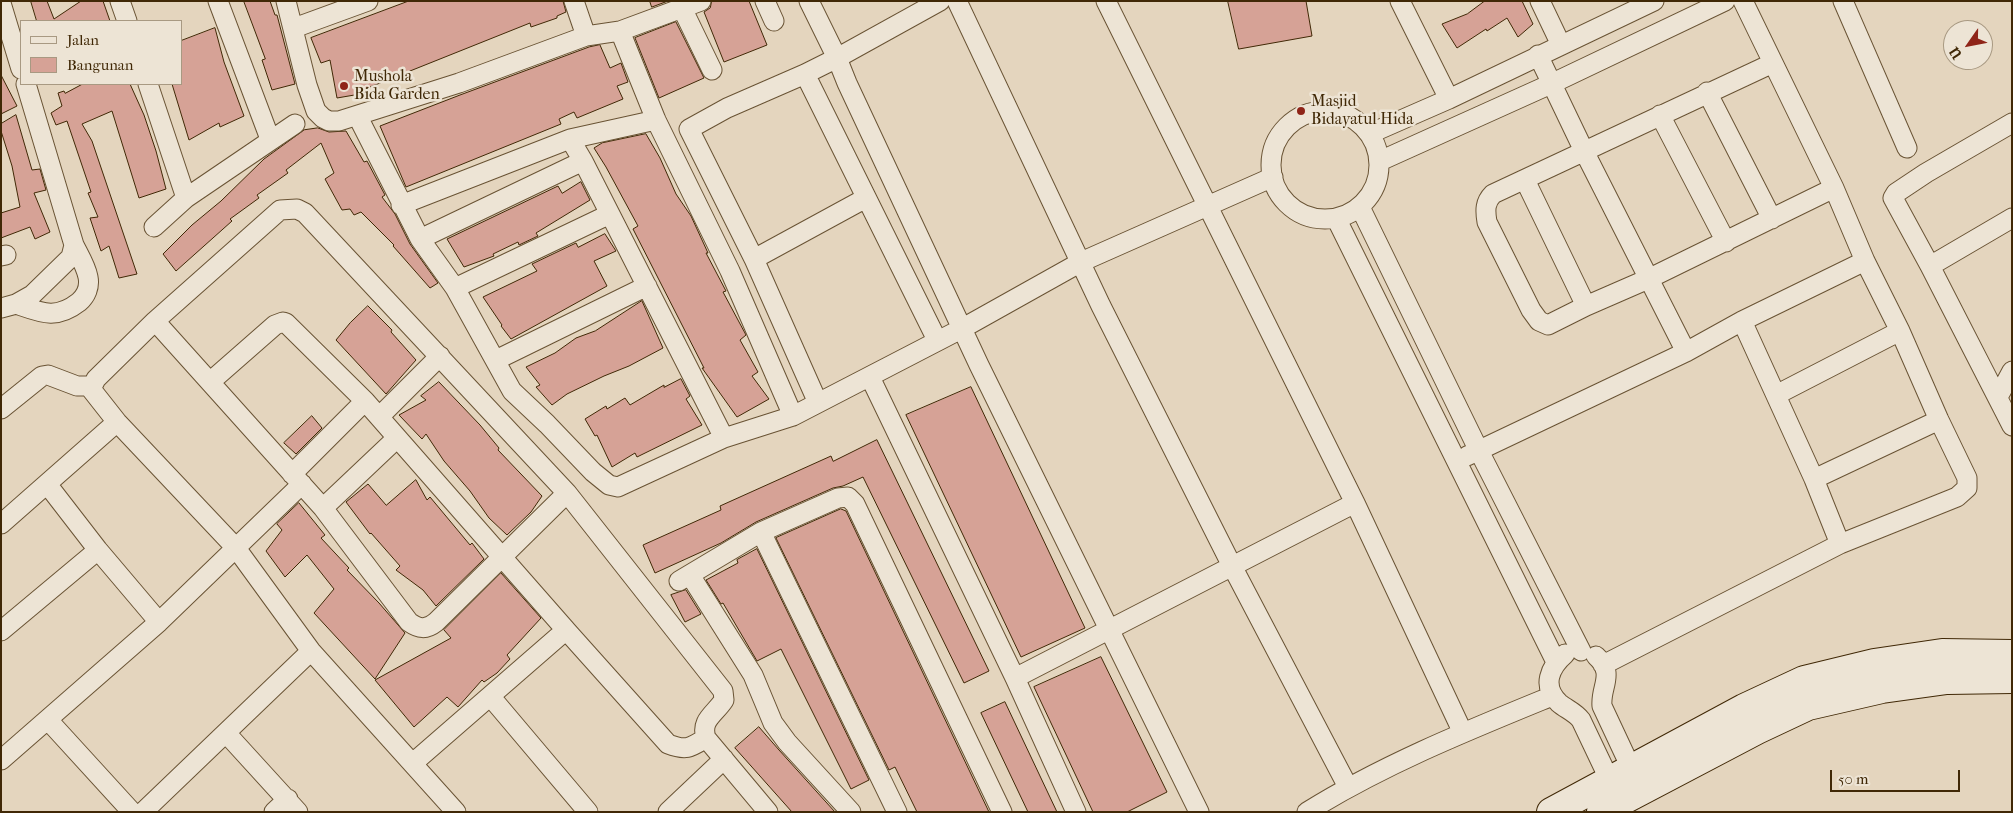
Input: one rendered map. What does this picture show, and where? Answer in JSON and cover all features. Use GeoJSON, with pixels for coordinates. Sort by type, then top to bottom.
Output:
{"type":"FeatureCollection","features":[{"type":"Feature","properties":{"kind":"main road"},"geometry":{"type":"LineString","coordinates":[[1601,812],[1750,719],[1804,680],[1874,663],[1942,653],[2012,654]]}},
{"type":"Feature","properties":{"kind":"main road"},"geometry":{"type":"LineString","coordinates":[[1552,812],[1621,774],[1750,719],[1882,689],[1947,680],[2012,679]]}},
{"type":"Feature","properties":{"kind":"street"},"geometry":{"type":"LineString","coordinates":[[120,1],[127,20]]}},
{"type":"Feature","properties":{"kind":"street"},"geometry":{"type":"LineString","coordinates":[[218,1],[270,140]]}},
{"type":"Feature","properties":{"kind":"street"},"geometry":{"type":"LineString","coordinates":[[286,1],[307,85],[316,111],[329,121],[339,121],[358,116],[459,84],[586,36],[620,31],[700,1]]}},
{"type":"Feature","properties":{"kind":"street"},"geometry":{"type":"LineString","coordinates":[[294,28],[368,1]]}},
{"type":"Feature","properties":{"kind":"street"},"geometry":{"type":"LineString","coordinates":[[574,1],[586,36]]}},
{"type":"Feature","properties":{"kind":"street"},"geometry":{"type":"LineString","coordinates":[[765,1],[774,21]]}},
{"type":"Feature","properties":{"kind":"street"},"geometry":{"type":"LineString","coordinates":[[809,1],[838,58],[847,82],[978,365],[1199,812]]}},
{"type":"Feature","properties":{"kind":"street"},"geometry":{"type":"LineString","coordinates":[[818,403],[754,259],[688,129],[727,108],[838,58],[940,1]]}},
{"type":"Feature","properties":{"kind":"street"},"geometry":{"type":"LineString","coordinates":[[957,1],[1081,262],[1232,566],[1348,786]]}},
{"type":"Feature","properties":{"kind":"street"},"geometry":{"type":"LineString","coordinates":[[1106,1],[1355,503],[1463,733]]}},
{"type":"Feature","properties":{"kind":"street"},"geometry":{"type":"LineString","coordinates":[[1400,1],[1449,99]]}},
{"type":"Feature","properties":{"kind":"street"},"geometry":{"type":"LineString","coordinates":[[1540,1],[1561,46]]}},
{"type":"Feature","properties":{"kind":"street"},"geometry":{"type":"LineString","coordinates":[[1370,134],[1449,99],[1654,1]]}},
{"type":"Feature","properties":{"kind":"street"},"geometry":{"type":"LineString","coordinates":[[1380,161],[1725,1]]}},
{"type":"Feature","properties":{"kind":"street"},"geometry":{"type":"LineString","coordinates":[[1603,665],[1840,544],[1957,497],[1967,488],[1967,478],[1900,331],[1865,262],[1834,188],[1743,1]]}},
{"type":"Feature","properties":{"kind":"street"},"geometry":{"type":"LineString","coordinates":[[1843,1],[1907,148]]}},
{"type":"Feature","properties":{"kind":"street"},"geometry":{"type":"LineString","coordinates":[[1,3],[20,66]]}},
{"type":"Feature","properties":{"kind":"street"},"geometry":{"type":"LineString","coordinates":[[682,8],[712,70]]}},
{"type":"Feature","properties":{"kind":"street"},"geometry":{"type":"LineString","coordinates":[[620,31],[656,120],[730,271],[793,416]]}},
{"type":"Feature","properties":{"kind":"street"},"geometry":{"type":"LineString","coordinates":[[1538,55],[1553,82],[1584,152],[1686,352]]}},
{"type":"Feature","properties":{"kind":"street"},"geometry":{"type":"LineString","coordinates":[[1773,63],[1707,92],[1492,194],[1487,200],[1485,212],[1487,222],[1531,310],[1539,321],[1548,325],[1586,306],[1648,280],[1834,188]]}},
{"type":"Feature","properties":{"kind":"street"},"geometry":{"type":"LineString","coordinates":[[805,74],[937,340]]}},
{"type":"Feature","properties":{"kind":"street"},"geometry":{"type":"LineString","coordinates":[[9,306],[41,312],[61,313],[82,299],[87,292],[89,280],[74,245],[26,85]]}},
{"type":"Feature","properties":{"kind":"street"},"geometry":{"type":"LineString","coordinates":[[148,85],[186,198]]}},
{"type":"Feature","properties":{"kind":"street"},"geometry":{"type":"LineString","coordinates":[[1707,92],[1772,219]]}},
{"type":"Feature","properties":{"kind":"street"},"geometry":{"type":"LineString","coordinates":[[1322,110],[1337,112],[1352,117],[1370,134],[1376,145],[1380,161],[1377,182],[1370,196],[1360,207],[1349,214],[1336,218],[1320,218],[1304,214],[1290,205],[1279,192],[1273,177],[1271,161],[1274,146],[1282,132],[1293,121],[1307,113],[1322,110]]}},
{"type":"Feature","properties":{"kind":"street"},"geometry":{"type":"LineString","coordinates":[[1660,114],[1726,242]]}},
{"type":"Feature","properties":{"kind":"street"},"geometry":{"type":"LineString","coordinates":[[358,116],[401,205],[420,239],[455,288],[512,391],[593,472],[609,484],[618,487],[724,438],[793,416],[962,328],[1081,262],[1273,177]]}},
{"type":"Feature","properties":{"kind":"street"},"geometry":{"type":"LineString","coordinates":[[401,205],[570,139],[656,120]]}},
{"type":"Feature","properties":{"kind":"street"},"geometry":{"type":"LineString","coordinates":[[154,227],[186,198],[295,124]]}},
{"type":"Feature","properties":{"kind":"street"},"geometry":{"type":"LineString","coordinates":[[2012,124],[1926,173],[1893,196],[1893,200],[1930,266],[2012,426]]}},
{"type":"Feature","properties":{"kind":"street"},"geometry":{"type":"LineString","coordinates":[[570,139],[724,438]]}},
{"type":"Feature","properties":{"kind":"street"},"geometry":{"type":"LineString","coordinates":[[420,239],[583,161]]}},
{"type":"Feature","properties":{"kind":"street"},"geometry":{"type":"LineString","coordinates":[[1525,180],[1586,306]]}},
{"type":"Feature","properties":{"kind":"street"},"geometry":{"type":"LineString","coordinates":[[754,259],[866,198]]}},
{"type":"Feature","properties":{"kind":"street"},"geometry":{"type":"LineString","coordinates":[[1360,207],[1479,451],[1581,651]]}},
{"type":"Feature","properties":{"kind":"street"},"geometry":{"type":"LineString","coordinates":[[456,812],[311,651],[236,548],[117,422],[92,392],[92,386],[96,379],[155,321],[280,210],[297,209],[305,214],[567,493],[723,691],[724,700],[703,729],[706,738],[768,812]]}},
{"type":"Feature","properties":{"kind":"street"},"geometry":{"type":"LineString","coordinates":[[455,288],[610,214]]}},
{"type":"Feature","properties":{"kind":"street"},"geometry":{"type":"LineString","coordinates":[[1336,218],[1556,662]]}},
{"type":"Feature","properties":{"kind":"street"},"geometry":{"type":"LineString","coordinates":[[1930,266],[2010,225]]}},
{"type":"Feature","properties":{"kind":"street"},"geometry":{"type":"LineString","coordinates":[[9,306],[32,295],[64,265],[71,257],[74,245]]}},
{"type":"Feature","properties":{"kind":"street"},"geometry":{"type":"LineString","coordinates":[[1457,461],[1686,352],[1742,321],[1865,262]]}},
{"type":"Feature","properties":{"kind":"street"},"geometry":{"type":"LineString","coordinates":[[496,360],[647,286]]}},
{"type":"Feature","properties":{"kind":"street"},"geometry":{"type":"LineString","coordinates":[[155,321],[323,508],[409,622],[416,627],[426,628],[436,622],[567,493]]}},
{"type":"Feature","properties":{"kind":"street"},"geometry":{"type":"LineString","coordinates":[[1742,321],[1814,479],[1840,544]]}},
{"type":"Feature","properties":{"kind":"street"},"geometry":{"type":"LineString","coordinates":[[210,382],[275,325],[283,322],[365,402],[668,744],[681,749],[691,747],[706,738]]}},
{"type":"Feature","properties":{"kind":"street"},"geometry":{"type":"LineString","coordinates":[[1776,395],[1900,331]]}},
{"type":"Feature","properties":{"kind":"street"},"geometry":{"type":"LineString","coordinates":[[379,418],[440,356]]}},
{"type":"Feature","properties":{"kind":"street"},"geometry":{"type":"LineString","coordinates":[[1998,397],[2012,371]]}},
{"type":"Feature","properties":{"kind":"street"},"geometry":{"type":"LineString","coordinates":[[1,409],[42,376],[48,375],[77,386],[92,386]]}},
{"type":"Feature","properties":{"kind":"street"},"geometry":{"type":"LineString","coordinates":[[870,377],[1015,678],[1076,812]]}},
{"type":"Feature","properties":{"kind":"street"},"geometry":{"type":"LineString","coordinates":[[1,760],[159,622],[236,548],[365,402]]}},
{"type":"Feature","properties":{"kind":"street"},"geometry":{"type":"LineString","coordinates":[[1814,479],[1939,420]]}},
{"type":"Feature","properties":{"kind":"street"},"geometry":{"type":"LineString","coordinates":[[1,524],[117,422]]}},
{"type":"Feature","properties":{"kind":"street"},"geometry":{"type":"LineString","coordinates":[[323,508],[397,438]]}},
{"type":"Feature","properties":{"kind":"street"},"geometry":{"type":"LineString","coordinates":[[46,484],[98,550],[159,622]]}},
{"type":"Feature","properties":{"kind":"street"},"geometry":{"type":"LineString","coordinates":[[851,812],[787,742],[773,723],[753,675],[685,578],[761,532],[838,498],[848,497],[1002,812]]}},
{"type":"Feature","properties":{"kind":"street"},"geometry":{"type":"LineString","coordinates":[[1015,678],[1355,503]]}},
{"type":"Feature","properties":{"kind":"street"},"geometry":{"type":"LineString","coordinates":[[761,532],[897,812]]}},
{"type":"Feature","properties":{"kind":"street"},"geometry":{"type":"LineString","coordinates":[[1,631],[98,550]]}},
{"type":"Feature","properties":{"kind":"street"},"geometry":{"type":"LineString","coordinates":[[413,763],[566,630]]}},
{"type":"Feature","properties":{"kind":"street"},"geometry":{"type":"LineString","coordinates":[[143,812],[311,651]]}},
{"type":"Feature","properties":{"kind":"street"},"geometry":{"type":"LineString","coordinates":[[1581,651],[1594,655],[1603,665],[1607,678],[1601,699],[1602,706],[1621,774],[1575,713],[1560,704],[1552,696],[1549,679],[1556,662],[1566,653],[1581,651]]}},
{"type":"Feature","properties":{"kind":"street"},"geometry":{"type":"LineString","coordinates":[[490,696],[588,812]]}},
{"type":"Feature","properties":{"kind":"street"},"geometry":{"type":"LineString","coordinates":[[1307,812],[1348,786],[1463,733],[1552,696]]}},
{"type":"Feature","properties":{"kind":"street"},"geometry":{"type":"LineString","coordinates":[[48,720],[132,812]]}},
{"type":"Feature","properties":{"kind":"street"},"geometry":{"type":"LineString","coordinates":[[226,733],[293,805],[274,812]]}},
{"type":"Feature","properties":{"kind":"street"},"geometry":{"type":"LineString","coordinates":[[668,812],[724,760]]}},
{"type":"Feature","properties":{"kind":"building"},"geometry":{"type":"Polygon","coordinates":[[[31,1],[47,1],[54,19],[81,1],[103,1],[110,20],[37,20],[31,1]]]}},
{"type":"Feature","properties":{"kind":"building"},"geometry":{"type":"Polygon","coordinates":[[[244,1],[270,1],[275,15],[277,15],[295,84],[272,90],[262,60],[265,59],[244,1]]]}},
{"type":"Feature","properties":{"kind":"building"},"geometry":{"type":"Polygon","coordinates":[[[409,1],[563,1],[566,12],[557,16],[557,18],[531,27],[530,23],[365,89],[366,93],[337,98],[330,60],[321,63],[311,38],[409,1]]]}},
{"type":"Feature","properties":{"kind":"building"},"geometry":{"type":"Polygon","coordinates":[[[650,1],[668,1],[652,7],[650,1]]]}},
{"type":"Feature","properties":{"kind":"building"},"geometry":{"type":"Polygon","coordinates":[[[712,1],[749,1],[767,45],[724,62],[704,12],[710,8],[712,1]]]}},
{"type":"Feature","properties":{"kind":"building"},"geometry":{"type":"Polygon","coordinates":[[[1228,1],[1306,1],[1312,36],[1239,49],[1228,1]]]}},
{"type":"Feature","properties":{"kind":"building"},"geometry":{"type":"Polygon","coordinates":[[[1485,1],[1522,1],[1533,24],[1518,37],[1507,18],[1457,48],[1442,24],[1467,14],[1485,1]]]}},
{"type":"Feature","properties":{"kind":"building"},"geometry":{"type":"Polygon","coordinates":[[[676,22],[704,78],[659,98],[635,38],[676,22]]]}},
{"type":"Feature","properties":{"kind":"building"},"geometry":{"type":"Polygon","coordinates":[[[215,28],[224,62],[244,116],[220,127],[219,123],[189,140],[172,85],[182,85],[182,41],[215,28]]]}},
{"type":"Feature","properties":{"kind":"building"},"geometry":{"type":"Polygon","coordinates":[[[600,45],[610,68],[621,63],[628,82],[617,86],[623,99],[577,118],[574,112],[559,119],[561,124],[406,187],[380,126],[589,47],[600,45]]]}},
{"type":"Feature","properties":{"kind":"building"},"geometry":{"type":"Polygon","coordinates":[[[1,75],[17,106],[1,114],[1,75]]]}},
{"type":"Feature","properties":{"kind":"building"},"geometry":{"type":"Polygon","coordinates":[[[81,85],[130,85],[144,115],[166,189],[139,198],[112,111],[82,124],[92,141],[137,274],[119,278],[109,246],[101,251],[90,218],[98,217],[88,193],[91,192],[67,121],[56,125],[51,113],[62,106],[58,93],[64,91],[65,93],[81,85]]]}},
{"type":"Feature","properties":{"kind":"building"},"geometry":{"type":"Polygon","coordinates":[[[16,115],[32,170],[40,169],[46,190],[34,193],[50,232],[35,239],[30,227],[1,238],[1,213],[20,207],[12,166],[1,131],[1,124],[16,115]]]}},
{"type":"Feature","properties":{"kind":"building"},"geometry":{"type":"Polygon","coordinates":[[[318,128],[329,132],[346,131],[364,162],[367,161],[385,195],[382,197],[395,214],[410,244],[438,283],[430,288],[394,245],[361,212],[354,215],[350,209],[342,210],[325,179],[334,173],[321,143],[286,170],[288,173],[257,195],[259,198],[230,219],[232,221],[176,271],[163,254],[264,159],[304,130],[318,128]]]}},
{"type":"Feature","properties":{"kind":"building"},"geometry":{"type":"Polygon","coordinates":[[[646,134],[660,158],[676,194],[691,216],[708,253],[706,253],[726,291],[723,292],[746,335],[740,340],[758,372],[752,376],[769,399],[737,417],[702,368],[704,368],[633,229],[638,226],[594,148],[602,143],[646,134]]]}},
{"type":"Feature","properties":{"kind":"building"},"geometry":{"type":"Polygon","coordinates":[[[581,182],[590,200],[536,233],[538,236],[519,245],[518,242],[493,254],[494,256],[464,267],[447,239],[558,186],[562,193],[581,182]]]}},
{"type":"Feature","properties":{"kind":"building"},"geometry":{"type":"Polygon","coordinates":[[[605,234],[616,251],[594,261],[607,286],[511,339],[483,297],[537,271],[532,264],[576,243],[578,247],[605,234]]]}},
{"type":"Feature","properties":{"kind":"building"},"geometry":{"type":"Polygon","coordinates":[[[642,301],[663,348],[629,366],[567,394],[552,405],[536,387],[540,385],[526,367],[555,353],[576,338],[595,331],[642,301]]]}},
{"type":"Feature","properties":{"kind":"building"},"geometry":{"type":"Polygon","coordinates":[[[368,306],[392,330],[391,332],[416,360],[386,394],[336,340],[368,306]]]}},
{"type":"Feature","properties":{"kind":"building"},"geometry":{"type":"Polygon","coordinates":[[[681,379],[690,396],[686,399],[702,425],[637,457],[635,453],[612,467],[597,435],[595,436],[585,419],[606,406],[607,409],[625,398],[630,405],[664,385],[664,387],[681,379]]]}},
{"type":"Feature","properties":{"kind":"building"},"geometry":{"type":"Polygon","coordinates":[[[439,382],[480,425],[499,448],[498,450],[542,496],[531,512],[507,535],[489,518],[470,491],[444,461],[426,434],[422,439],[399,415],[426,400],[421,396],[439,382]]]}},
{"type":"Feature","properties":{"kind":"building"},"geometry":{"type":"Polygon","coordinates":[[[971,387],[1085,628],[1021,657],[906,415],[971,387]]]}},
{"type":"Feature","properties":{"kind":"building"},"geometry":{"type":"Polygon","coordinates":[[[312,416],[322,428],[296,454],[284,443],[312,416]]]}},
{"type":"Feature","properties":{"kind":"building"},"geometry":{"type":"Polygon","coordinates":[[[877,440],[989,671],[964,683],[863,477],[756,522],[721,543],[655,573],[643,545],[721,510],[720,506],[831,456],[833,461],[877,440]]]}},
{"type":"Feature","properties":{"kind":"building"},"geometry":{"type":"Polygon","coordinates":[[[416,480],[427,500],[430,497],[484,559],[436,606],[423,590],[396,570],[400,566],[370,534],[346,502],[368,484],[386,505],[416,480]]]}},
{"type":"Feature","properties":{"kind":"building"},"geometry":{"type":"Polygon","coordinates":[[[299,503],[325,535],[321,538],[349,568],[347,570],[405,633],[375,679],[314,613],[334,589],[307,555],[285,577],[266,551],[282,530],[277,524],[299,503]]]}},
{"type":"Feature","properties":{"kind":"building"},"geometry":{"type":"Polygon","coordinates":[[[841,509],[846,511],[989,812],[917,812],[895,767],[889,770],[776,538],[841,509]]]}},
{"type":"Feature","properties":{"kind":"building"},"geometry":{"type":"Polygon","coordinates":[[[757,549],[869,780],[851,789],[781,649],[757,661],[723,603],[721,604],[706,580],[738,563],[737,560],[757,549]]]}},
{"type":"Feature","properties":{"kind":"building"},"geometry":{"type":"Polygon","coordinates":[[[501,573],[541,618],[507,655],[510,659],[497,673],[484,682],[482,680],[458,707],[447,697],[414,727],[375,680],[451,638],[444,630],[501,573]]]}},
{"type":"Feature","properties":{"kind":"building"},"geometry":{"type":"Polygon","coordinates":[[[686,590],[701,614],[685,622],[671,595],[686,590]]]}},
{"type":"Feature","properties":{"kind":"building"},"geometry":{"type":"Polygon","coordinates":[[[1101,657],[1167,792],[1127,812],[1093,812],[1034,687],[1101,657]]]}},
{"type":"Feature","properties":{"kind":"building"},"geometry":{"type":"Polygon","coordinates":[[[1005,702],[1057,812],[1028,812],[981,713],[1005,702]]]}},
{"type":"Feature","properties":{"kind":"building"},"geometry":{"type":"Polygon","coordinates":[[[759,727],[835,812],[792,812],[735,748],[759,727]]]}},
{"type":"Feature","properties":{"kind":"place","name":"Mushola Bida Garden"},"geometry":{"type":"Point","coordinates":[344,86]}},
{"type":"Feature","properties":{"kind":"place","name":"Masjid Bidayatul Hida"},"geometry":{"type":"Point","coordinates":[1301,111]}}]}
